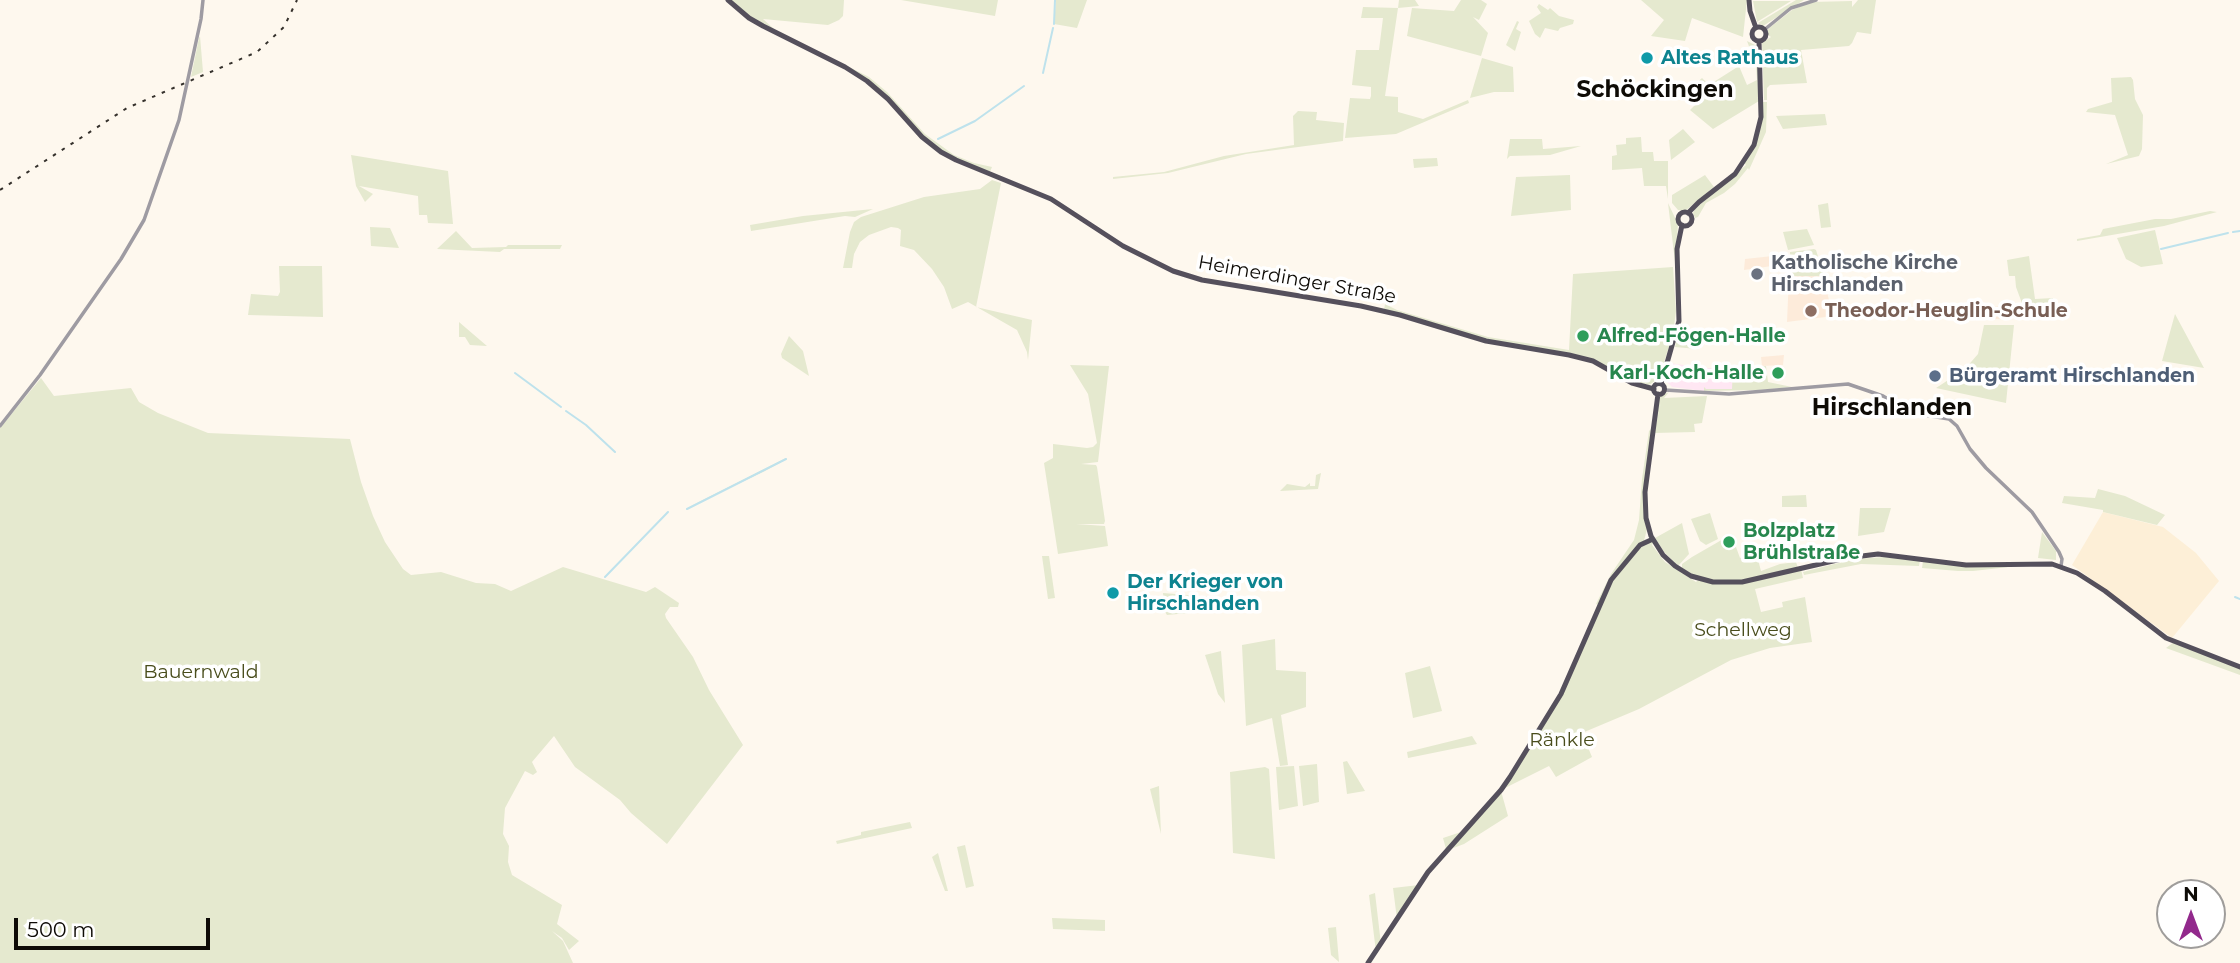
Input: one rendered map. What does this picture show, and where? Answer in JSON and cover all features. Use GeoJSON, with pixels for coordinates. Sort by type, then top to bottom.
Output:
{"type":"FeatureCollection","features":[{"type":"Feature","properties":{"kind":"main road","name":"Heimerdinger Straße"},"geometry":{"type":"LineString","coordinates":[[728,0],[749,18],[863,78],[888,99],[929,143],[956,160],[1051,199],[1123,246],[1189,277],[1368,307],[1486,341],[1569,355],[1593,361],[1632,383],[1656,391]]}},
{"type":"Feature","properties":{"kind":"main road"},"geometry":{"type":"LineString","coordinates":[[1749,0],[1756,28],[1752,35],[1759,41]]}},
{"type":"Feature","properties":{"kind":"main road"},"geometry":{"type":"LineString","coordinates":[[1756,28],[1763,30],[1765,36],[1759,41]]}},
{"type":"Feature","properties":{"kind":"main road"},"geometry":{"type":"LineString","coordinates":[[1759,41],[1761,117],[1754,145],[1735,174],[1689,213],[1679,215],[1678,220],[1682,225],[1678,243],[1679,325],[1663,387],[1657,384],[1645,492],[1648,526],[1653,540],[1681,571],[1708,581],[1736,583],[1846,558],[1878,554],[1964,565],[2033,563],[2059,566],[2105,591],[2166,638],[2240,667]]}},
{"type":"Feature","properties":{"kind":"main road"},"geometry":{"type":"LineString","coordinates":[[1368,963],[1428,872],[1510,778],[1561,694],[1611,580],[1644,541],[1648,526]]}},
{"type":"Feature","properties":{"kind":"main road"},"geometry":{"type":"LineString","coordinates":[[1644,541],[1653,540]]}},
{"type":"Feature","properties":{"kind":"main road"},"geometry":{"type":"LineString","coordinates":[[1637,548],[1653,540]]}},
{"type":"Feature","properties":{"kind":"street"},"geometry":{"type":"LineString","coordinates":[[0,426],[40,375],[136,235],[150,206],[183,108],[203,0]]}},
{"type":"Feature","properties":{"kind":"street"},"geometry":{"type":"LineString","coordinates":[[1763,30],[1791,8],[1816,0]]}},
{"type":"Feature","properties":{"kind":"street"},"geometry":{"type":"LineString","coordinates":[[1663,387],[1729,394],[1845,384],[1872,391],[1911,413],[1953,421],[1981,463],[2032,512],[2062,559],[2059,566]]}},
{"type":"Feature","properties":{"kind":"shaded area"},"geometry":{"type":"Polygon","coordinates":[[[1782,255],[1784,261],[1772,262],[1772,266],[1744,270],[1745,259],[1782,255]]]}},
{"type":"Feature","properties":{"kind":"shaded area","name":"Theodor-Heuglin-Schule"},"geometry":{"type":"Polygon","coordinates":[[[1789,276],[1823,276],[1833,316],[1787,322],[1789,276]]]}},
{"type":"Feature","properties":{"kind":"shaded area"},"geometry":{"type":"Polygon","coordinates":[[[2021,304],[2023,318],[1993,319],[1993,307],[2021,304]]]}},
{"type":"Feature","properties":{"kind":"shaded area"},"geometry":{"type":"Polygon","coordinates":[[[1784,355],[1783,365],[1762,366],[1761,357],[1784,355]]]}},
{"type":"Feature","properties":{"kind":"shaded area"},"geometry":{"type":"Polygon","coordinates":[[[1670,363],[1703,368],[1733,368],[1733,390],[1704,391],[1672,387],[1666,381],[1670,363]]]}},
{"type":"Feature","properties":{"kind":"shaded area"},"geometry":{"type":"Polygon","coordinates":[[[2103,512],[2163,527],[2196,553],[2219,581],[2172,638],[2072,565],[2103,512]]]}},
{"type":"Feature","properties":{"kind":"green space"},"geometry":{"type":"Polygon","coordinates":[[[729,0],[844,0],[843,16],[828,25],[763,19],[774,29],[869,77],[887,92],[925,134],[954,155],[992,167],[989,174],[935,147],[863,78],[751,17],[729,0]]]}},
{"type":"Feature","properties":{"kind":"green space"},"geometry":{"type":"Polygon","coordinates":[[[901,0],[998,0],[995,16],[901,0]]]}},
{"type":"Feature","properties":{"kind":"green space"},"geometry":{"type":"Polygon","coordinates":[[[1056,0],[1087,0],[1077,28],[1054,24],[1056,0]]]}},
{"type":"Feature","properties":{"kind":"green space"},"geometry":{"type":"Polygon","coordinates":[[[1399,0],[1415,0],[1419,6],[1398,8],[1399,0]]]}},
{"type":"Feature","properties":{"kind":"green space"},"geometry":{"type":"Polygon","coordinates":[[[1461,0],[1481,0],[1487,4],[1479,20],[1473,17],[1488,33],[1481,56],[1407,36],[1412,8],[1454,11],[1461,0]]]}},
{"type":"Feature","properties":{"kind":"green space"},"geometry":{"type":"Polygon","coordinates":[[[1641,0],[1747,0],[1743,37],[1692,18],[1685,41],[1651,36],[1664,20],[1641,0]]]}},
{"type":"Feature","properties":{"kind":"green space"},"geometry":{"type":"Polygon","coordinates":[[[1796,0],[1804,0],[1763,26],[1758,23],[1796,0]]]}},
{"type":"Feature","properties":{"kind":"green space"},"geometry":{"type":"Polygon","coordinates":[[[1858,0],[1876,0],[1871,34],[1857,32],[1849,46],[1801,50],[1807,83],[1770,85],[1767,88],[1767,100],[1764,100],[1762,43],[1771,37],[1768,35],[1768,29],[1792,10],[1811,2],[1852,1],[1852,7],[1858,0]]]}},
{"type":"Feature","properties":{"kind":"green space"},"geometry":{"type":"Polygon","coordinates":[[[1753,1],[1791,1],[1757,22],[1753,1]]]}},
{"type":"Feature","properties":{"kind":"green space"},"geometry":{"type":"Polygon","coordinates":[[[1539,4],[1548,10],[1550,8],[1559,16],[1574,20],[1573,24],[1558,31],[1545,28],[1540,38],[1529,21],[1541,13],[1537,7],[1539,4]]]}},
{"type":"Feature","properties":{"kind":"green space"},"geometry":{"type":"Polygon","coordinates":[[[1363,7],[1398,8],[1385,96],[1398,97],[1398,112],[1423,119],[1468,100],[1469,103],[1396,134],[1345,138],[1350,98],[1370,99],[1371,96],[1371,87],[1352,85],[1356,50],[1379,50],[1383,18],[1361,18],[1363,7]]]}},
{"type":"Feature","properties":{"kind":"green space"},"geometry":{"type":"Polygon","coordinates":[[[1517,21],[1519,22],[1516,29],[1521,32],[1515,51],[1506,45],[1517,21]]]}},
{"type":"Feature","properties":{"kind":"green space"},"geometry":{"type":"Polygon","coordinates":[[[200,36],[203,72],[191,77],[199,38],[200,36]]]}},
{"type":"Feature","properties":{"kind":"green space"},"geometry":{"type":"Polygon","coordinates":[[[1747,41],[1757,46],[1759,101],[1713,129],[1690,110],[1702,98],[1691,88],[1702,78],[1709,85],[1739,66],[1747,85],[1757,80],[1756,65],[1747,41]]]}},
{"type":"Feature","properties":{"kind":"green space"},"geometry":{"type":"Polygon","coordinates":[[[1482,58],[1513,67],[1514,92],[1494,92],[1470,98],[1482,58]]]}},
{"type":"Feature","properties":{"kind":"green space"},"geometry":{"type":"Polygon","coordinates":[[[2131,77],[2135,99],[2143,115],[2142,149],[2139,156],[2106,164],[2128,155],[2115,115],[2086,112],[2112,102],[2111,78],[2131,77]]]}},
{"type":"Feature","properties":{"kind":"green space"},"geometry":{"type":"Polygon","coordinates":[[[1761,102],[1767,102],[1766,132],[1749,170],[1748,168],[1724,193],[1706,203],[1695,218],[1695,209],[1746,165],[1744,163],[1758,134],[1761,102]]]}},
{"type":"Feature","properties":{"kind":"green space"},"geometry":{"type":"Polygon","coordinates":[[[1298,111],[1317,112],[1316,120],[1344,123],[1343,141],[1246,154],[1168,173],[1113,179],[1164,172],[1224,156],[1294,145],[1293,116],[1298,111]]]}},
{"type":"Feature","properties":{"kind":"green space"},"geometry":{"type":"Polygon","coordinates":[[[1825,114],[1827,125],[1783,129],[1776,116],[1825,114]]]}},
{"type":"Feature","properties":{"kind":"green space"},"geometry":{"type":"Polygon","coordinates":[[[1683,129],[1695,142],[1671,160],[1669,140],[1683,129]]]}},
{"type":"Feature","properties":{"kind":"green space"},"geometry":{"type":"Polygon","coordinates":[[[1641,137],[1642,152],[1653,152],[1654,161],[1668,161],[1668,199],[1666,186],[1644,186],[1642,168],[1612,170],[1612,156],[1617,155],[1616,145],[1626,144],[1626,138],[1641,137]]]}},
{"type":"Feature","properties":{"kind":"green space"},"geometry":{"type":"Polygon","coordinates":[[[1510,139],[1542,139],[1543,149],[1581,146],[1550,155],[1510,156],[1507,159],[1510,139]]]}},
{"type":"Feature","properties":{"kind":"green space"},"geometry":{"type":"Polygon","coordinates":[[[351,155],[448,171],[453,224],[428,223],[427,215],[419,215],[418,196],[359,186],[373,194],[365,202],[356,186],[351,155]]]}},
{"type":"Feature","properties":{"kind":"green space"},"geometry":{"type":"Polygon","coordinates":[[[1437,158],[1438,166],[1414,168],[1413,159],[1437,158]]]}},
{"type":"Feature","properties":{"kind":"green space"},"geometry":{"type":"Polygon","coordinates":[[[1570,175],[1571,210],[1511,216],[1516,177],[1570,175]]]}},
{"type":"Feature","properties":{"kind":"green space"},"geometry":{"type":"Polygon","coordinates":[[[1705,175],[1714,187],[1685,211],[1678,210],[1672,203],[1672,195],[1705,175]]]}},
{"type":"Feature","properties":{"kind":"green space"},"geometry":{"type":"Polygon","coordinates":[[[992,180],[1001,183],[976,307],[968,302],[952,309],[944,287],[932,269],[914,250],[900,246],[901,230],[898,228],[891,227],[869,235],[860,242],[854,254],[852,268],[843,268],[854,222],[861,217],[924,197],[980,189],[992,180]]]}},
{"type":"Feature","properties":{"kind":"green space"},"geometry":{"type":"Polygon","coordinates":[[[1668,203],[1678,224],[1675,262],[1668,203]]]}},
{"type":"Feature","properties":{"kind":"green space"},"geometry":{"type":"Polygon","coordinates":[[[1828,203],[1831,227],[1821,228],[1818,205],[1828,203]]]}},
{"type":"Feature","properties":{"kind":"green space"},"geometry":{"type":"Polygon","coordinates":[[[873,209],[855,217],[845,216],[751,231],[750,225],[803,216],[873,209]]]}},
{"type":"Feature","properties":{"kind":"green space"},"geometry":{"type":"Polygon","coordinates":[[[2217,212],[2164,226],[2077,241],[2100,235],[2103,229],[2217,212]]]}},
{"type":"Feature","properties":{"kind":"green space"},"geometry":{"type":"Polygon","coordinates":[[[370,227],[390,228],[399,248],[371,246],[370,227]]]}},
{"type":"Feature","properties":{"kind":"green space"},"geometry":{"type":"Polygon","coordinates":[[[1807,229],[1814,245],[1788,250],[1783,232],[1807,229]]]}},
{"type":"Feature","properties":{"kind":"green space"},"geometry":{"type":"Polygon","coordinates":[[[2155,230],[2163,264],[2141,267],[2126,259],[2117,238],[2155,230]]]}},
{"type":"Feature","properties":{"kind":"green space"},"geometry":{"type":"Polygon","coordinates":[[[456,231],[472,248],[562,245],[560,249],[504,249],[500,252],[437,249],[456,231]]]}},
{"type":"Feature","properties":{"kind":"green space"},"geometry":{"type":"Polygon","coordinates":[[[1814,249],[1824,276],[1789,276],[1789,261],[1793,261],[1793,264],[1809,261],[1808,253],[1790,255],[1790,252],[1814,249]]]}},
{"type":"Feature","properties":{"kind":"green space"},"geometry":{"type":"Polygon","coordinates":[[[2029,256],[2035,299],[2053,298],[2053,306],[2045,317],[2023,317],[2023,306],[2015,276],[2009,276],[2007,260],[2029,256]]]}},
{"type":"Feature","properties":{"kind":"green space"},"geometry":{"type":"Polygon","coordinates":[[[279,266],[322,266],[323,317],[248,315],[251,294],[278,296],[279,266]]]}},
{"type":"Feature","properties":{"kind":"green space"},"geometry":{"type":"Polygon","coordinates":[[[1673,267],[1676,311],[1673,334],[1659,378],[1649,385],[1633,382],[1598,363],[1494,342],[1384,310],[1385,304],[1488,337],[1569,350],[1573,274],[1673,267]]]}},
{"type":"Feature","properties":{"kind":"green space"},"geometry":{"type":"Polygon","coordinates":[[[977,307],[1032,320],[1028,360],[1017,330],[977,307]]]}},
{"type":"Feature","properties":{"kind":"green space"},"geometry":{"type":"Polygon","coordinates":[[[2175,314],[2204,368],[2162,361],[2175,314]]]}},
{"type":"Feature","properties":{"kind":"green space"},"geometry":{"type":"Polygon","coordinates":[[[459,322],[487,346],[470,345],[465,337],[459,337],[459,322]]]}},
{"type":"Feature","properties":{"kind":"green space"},"geometry":{"type":"Polygon","coordinates":[[[1984,325],[2014,325],[2006,403],[1936,388],[1959,373],[1964,374],[1978,354],[1984,325]]]}},
{"type":"Feature","properties":{"kind":"green space"},"geometry":{"type":"Polygon","coordinates":[[[1698,334],[1697,349],[1675,347],[1678,335],[1698,334]]]}},
{"type":"Feature","properties":{"kind":"green space"},"geometry":{"type":"Polygon","coordinates":[[[789,336],[803,351],[809,376],[782,358],[781,354],[789,336]]]}},
{"type":"Feature","properties":{"kind":"green space"},"geometry":{"type":"Polygon","coordinates":[[[1070,365],[1109,366],[1098,462],[1081,464],[1097,467],[1105,521],[1104,524],[1076,524],[1105,526],[1108,546],[1058,554],[1044,463],[1053,458],[1053,444],[1087,448],[1097,443],[1088,394],[1070,365]]]}},
{"type":"Feature","properties":{"kind":"green space"},"geometry":{"type":"Polygon","coordinates":[[[1766,366],[1768,382],[1792,387],[1704,391],[1704,387],[1732,389],[1733,368],[1766,366]]]}},
{"type":"Feature","properties":{"kind":"green space","name":"Bauernwald"},"geometry":{"type":"Polygon","coordinates":[[[41,378],[54,396],[131,388],[139,402],[158,413],[208,433],[350,439],[373,516],[385,542],[403,569],[411,575],[441,572],[476,583],[495,584],[511,591],[563,567],[646,592],[655,587],[679,603],[678,607],[670,607],[665,614],[666,618],[693,657],[709,690],[743,745],[667,844],[620,800],[575,767],[554,736],[532,762],[537,772],[533,775],[525,771],[505,808],[503,834],[509,846],[508,862],[512,875],[562,905],[557,924],[579,941],[569,950],[562,938],[552,931],[563,941],[573,963],[0,963],[0,428],[41,378]]]}},
{"type":"Feature","properties":{"kind":"green space"},"geometry":{"type":"Polygon","coordinates":[[[1669,392],[1664,398],[1707,396],[1702,423],[1694,424],[1695,432],[1654,433],[1662,398],[1655,427],[1658,401],[1660,396],[1669,392]]]}},
{"type":"Feature","properties":{"kind":"green space","name":"Schellweg"},"geometry":{"type":"Polygon","coordinates":[[[1652,428],[1645,498],[1648,525],[1644,541],[1654,541],[1652,545],[1665,562],[1696,582],[1699,579],[1730,583],[1801,569],[1803,578],[1755,589],[1761,612],[1783,607],[1782,602],[1805,597],[1812,642],[1770,648],[1731,660],[1639,709],[1582,733],[1592,757],[1556,777],[1549,766],[1501,790],[1551,712],[1599,605],[1596,604],[1611,574],[1634,540],[1639,520],[1649,431],[1652,428]]]}},
{"type":"Feature","properties":{"kind":"green space"},"geometry":{"type":"Polygon","coordinates":[[[786,458],[763,472],[687,508],[786,458]]]}},
{"type":"Feature","properties":{"kind":"green space"},"geometry":{"type":"Polygon","coordinates":[[[1321,473],[1318,489],[1280,491],[1287,484],[1305,487],[1310,483],[1310,486],[1315,486],[1316,475],[1321,473]]]}},
{"type":"Feature","properties":{"kind":"green space"},"geometry":{"type":"Polygon","coordinates":[[[2098,489],[2125,496],[2165,515],[2157,525],[2103,510],[2062,503],[2064,496],[2095,498],[2098,489]]]}},
{"type":"Feature","properties":{"kind":"green space"},"geometry":{"type":"Polygon","coordinates":[[[1806,495],[1807,507],[1782,507],[1782,496],[1806,495]]]}},
{"type":"Feature","properties":{"kind":"green space"},"geometry":{"type":"Polygon","coordinates":[[[1860,508],[1891,508],[1884,532],[1858,536],[1860,508]]]}},
{"type":"Feature","properties":{"kind":"green space"},"geometry":{"type":"Polygon","coordinates":[[[1710,513],[1718,539],[1706,545],[1700,541],[1691,519],[1710,513]]]}},
{"type":"Feature","properties":{"kind":"green space"},"geometry":{"type":"Polygon","coordinates":[[[1682,523],[1689,554],[1678,566],[1655,538],[1682,523]]]}},
{"type":"Feature","properties":{"kind":"green space"},"geometry":{"type":"Polygon","coordinates":[[[2042,532],[2056,551],[2056,560],[2038,558],[2042,532]]]}},
{"type":"Feature","properties":{"kind":"green space"},"geometry":{"type":"Polygon","coordinates":[[[1732,534],[1737,542],[1725,550],[1736,547],[1740,558],[1756,552],[1761,571],[1796,562],[1798,568],[1748,580],[1724,582],[1697,577],[1682,568],[1682,564],[1692,557],[1732,534]]]}},
{"type":"Feature","properties":{"kind":"green space"},"geometry":{"type":"Polygon","coordinates":[[[1042,556],[1049,556],[1055,598],[1048,599],[1042,556]]]}},
{"type":"Feature","properties":{"kind":"green space"},"geometry":{"type":"Polygon","coordinates":[[[1884,557],[1920,560],[1919,566],[1861,564],[1804,575],[1803,572],[1857,559],[1884,557]]]}},
{"type":"Feature","properties":{"kind":"green space"},"geometry":{"type":"Polygon","coordinates":[[[1923,561],[1965,567],[2027,565],[1958,571],[1922,568],[1923,561]]]}},
{"type":"Feature","properties":{"kind":"green space"},"geometry":{"type":"Polygon","coordinates":[[[1163,593],[1212,597],[1216,608],[1220,607],[1221,610],[1167,615],[1163,593]]]}},
{"type":"Feature","properties":{"kind":"green space"},"geometry":{"type":"Polygon","coordinates":[[[1275,639],[1276,670],[1306,672],[1306,707],[1281,715],[1288,765],[1280,766],[1272,718],[1246,726],[1242,645],[1275,639]]]}},
{"type":"Feature","properties":{"kind":"green space"},"geometry":{"type":"Polygon","coordinates":[[[2174,642],[2240,667],[2240,675],[2166,648],[2174,642]]]}},
{"type":"Feature","properties":{"kind":"green space"},"geometry":{"type":"Polygon","coordinates":[[[1221,651],[1225,703],[1218,694],[1205,655],[1221,651]]]}},
{"type":"Feature","properties":{"kind":"green space"},"geometry":{"type":"Polygon","coordinates":[[[1430,666],[1442,711],[1413,718],[1405,673],[1430,666]]]}},
{"type":"Feature","properties":{"kind":"green space"},"geometry":{"type":"Polygon","coordinates":[[[1472,736],[1477,744],[1408,758],[1407,752],[1472,736]]]}},
{"type":"Feature","properties":{"kind":"green space"},"geometry":{"type":"Polygon","coordinates":[[[1347,761],[1365,791],[1347,794],[1343,762],[1347,761]]]}},
{"type":"Feature","properties":{"kind":"green space"},"geometry":{"type":"Polygon","coordinates":[[[1317,764],[1319,802],[1303,806],[1299,766],[1317,764]]]}},
{"type":"Feature","properties":{"kind":"green space"},"geometry":{"type":"Polygon","coordinates":[[[1294,766],[1298,806],[1279,810],[1276,767],[1294,766]]]}},
{"type":"Feature","properties":{"kind":"green space"},"geometry":{"type":"Polygon","coordinates":[[[1265,767],[1269,769],[1275,859],[1233,853],[1230,772],[1265,767]]]}},
{"type":"Feature","properties":{"kind":"green space"},"geometry":{"type":"Polygon","coordinates":[[[1159,787],[1161,834],[1150,789],[1159,787]]]}},
{"type":"Feature","properties":{"kind":"green space","name":"Ränkle"},"geometry":{"type":"Polygon","coordinates":[[[1501,791],[1508,816],[1464,844],[1446,849],[1443,838],[1467,830],[1501,791]]]}},
{"type":"Feature","properties":{"kind":"green space"},"geometry":{"type":"Polygon","coordinates":[[[910,822],[912,828],[837,844],[836,841],[861,835],[861,832],[910,822]]]}},
{"type":"Feature","properties":{"kind":"green space"},"geometry":{"type":"Polygon","coordinates":[[[965,845],[974,886],[966,888],[957,847],[965,845]]]}},
{"type":"Feature","properties":{"kind":"green space"},"geometry":{"type":"Polygon","coordinates":[[[938,853],[948,891],[945,891],[932,857],[938,853]]]}},
{"type":"Feature","properties":{"kind":"green space"},"geometry":{"type":"Polygon","coordinates":[[[1419,885],[1397,919],[1393,888],[1419,885]]]}},
{"type":"Feature","properties":{"kind":"green space"},"geometry":{"type":"Polygon","coordinates":[[[1375,893],[1381,944],[1376,952],[1369,895],[1375,893]]]}},
{"type":"Feature","properties":{"kind":"green space"},"geometry":{"type":"Polygon","coordinates":[[[1052,918],[1105,920],[1105,931],[1053,929],[1052,918]]]}},
{"type":"Feature","properties":{"kind":"green space"},"geometry":{"type":"Polygon","coordinates":[[[1336,927],[1339,962],[1331,955],[1328,928],[1336,927]]]}},
{"type":"Feature","properties":{"kind":"waterway"},"geometry":{"type":"LineString","coordinates":[[1054,24],[1055,0]]}},
{"type":"Feature","properties":{"kind":"waterway"},"geometry":{"type":"LineString","coordinates":[[1043,73],[1053,28]]}},
{"type":"Feature","properties":{"kind":"waterway"},"geometry":{"type":"LineString","coordinates":[[938,139],[975,121],[1024,86]]}},
{"type":"Feature","properties":{"kind":"waterway"},"geometry":{"type":"LineString","coordinates":[[2233,232],[2240,231]]}},
{"type":"Feature","properties":{"kind":"waterway"},"geometry":{"type":"LineString","coordinates":[[2161,249],[2228,233]]}},
{"type":"Feature","properties":{"kind":"waterway"},"geometry":{"type":"LineString","coordinates":[[515,373],[561,407]]}},
{"type":"Feature","properties":{"kind":"waterway"},"geometry":{"type":"LineString","coordinates":[[566,411],[615,452]]}},
{"type":"Feature","properties":{"kind":"waterway"},"geometry":{"type":"LineString","coordinates":[[687,509],[786,459]]}},
{"type":"Feature","properties":{"kind":"waterway"},"geometry":{"type":"LineString","coordinates":[[605,577],[668,512]]}},
{"type":"Feature","properties":{"kind":"waterway"},"geometry":{"type":"LineString","coordinates":[[2235,597],[2240,599]]}},
{"type":"Feature","properties":{"kind":"railway"},"geometry":{"type":"LineString","coordinates":[[0,190],[127,108],[257,52],[284,27],[297,0]]}},
{"type":"Feature","properties":{"kind":"place","name":"Altes Rathaus"},"geometry":{"type":"Point","coordinates":[1647,58]}},
{"type":"Feature","properties":{"kind":"place","name":"Katholische Kirche Hirschlanden"},"geometry":{"type":"Point","coordinates":[1757,274]}},
{"type":"Feature","properties":{"kind":"place","name":"Theodor-Heuglin-Schule"},"geometry":{"type":"Point","coordinates":[1811,311]}},
{"type":"Feature","properties":{"kind":"place","name":"Alfred-Fögen-Halle"},"geometry":{"type":"Point","coordinates":[1583,336]}},
{"type":"Feature","properties":{"kind":"place","name":"Karl-Koch-Halle"},"geometry":{"type":"Point","coordinates":[1778,373]}},
{"type":"Feature","properties":{"kind":"place","name":"Bürgeramt Hirschlanden"},"geometry":{"type":"Point","coordinates":[1935,376]}},
{"type":"Feature","properties":{"kind":"place","name":"Bolzplatz Brühlstraße"},"geometry":{"type":"Point","coordinates":[1729,542]}},
{"type":"Feature","properties":{"kind":"place","name":"Der Krieger von Hirschlanden"},"geometry":{"type":"Point","coordinates":[1113,593]}},
{"type":"Feature","properties":{"kind":"district","name":"Schöckingen"},"geometry":{"type":"Point","coordinates":[1655,90]}},
{"type":"Feature","properties":{"kind":"district","name":"Hirschlanden"},"geometry":{"type":"Point","coordinates":[1892,408]}}]}
